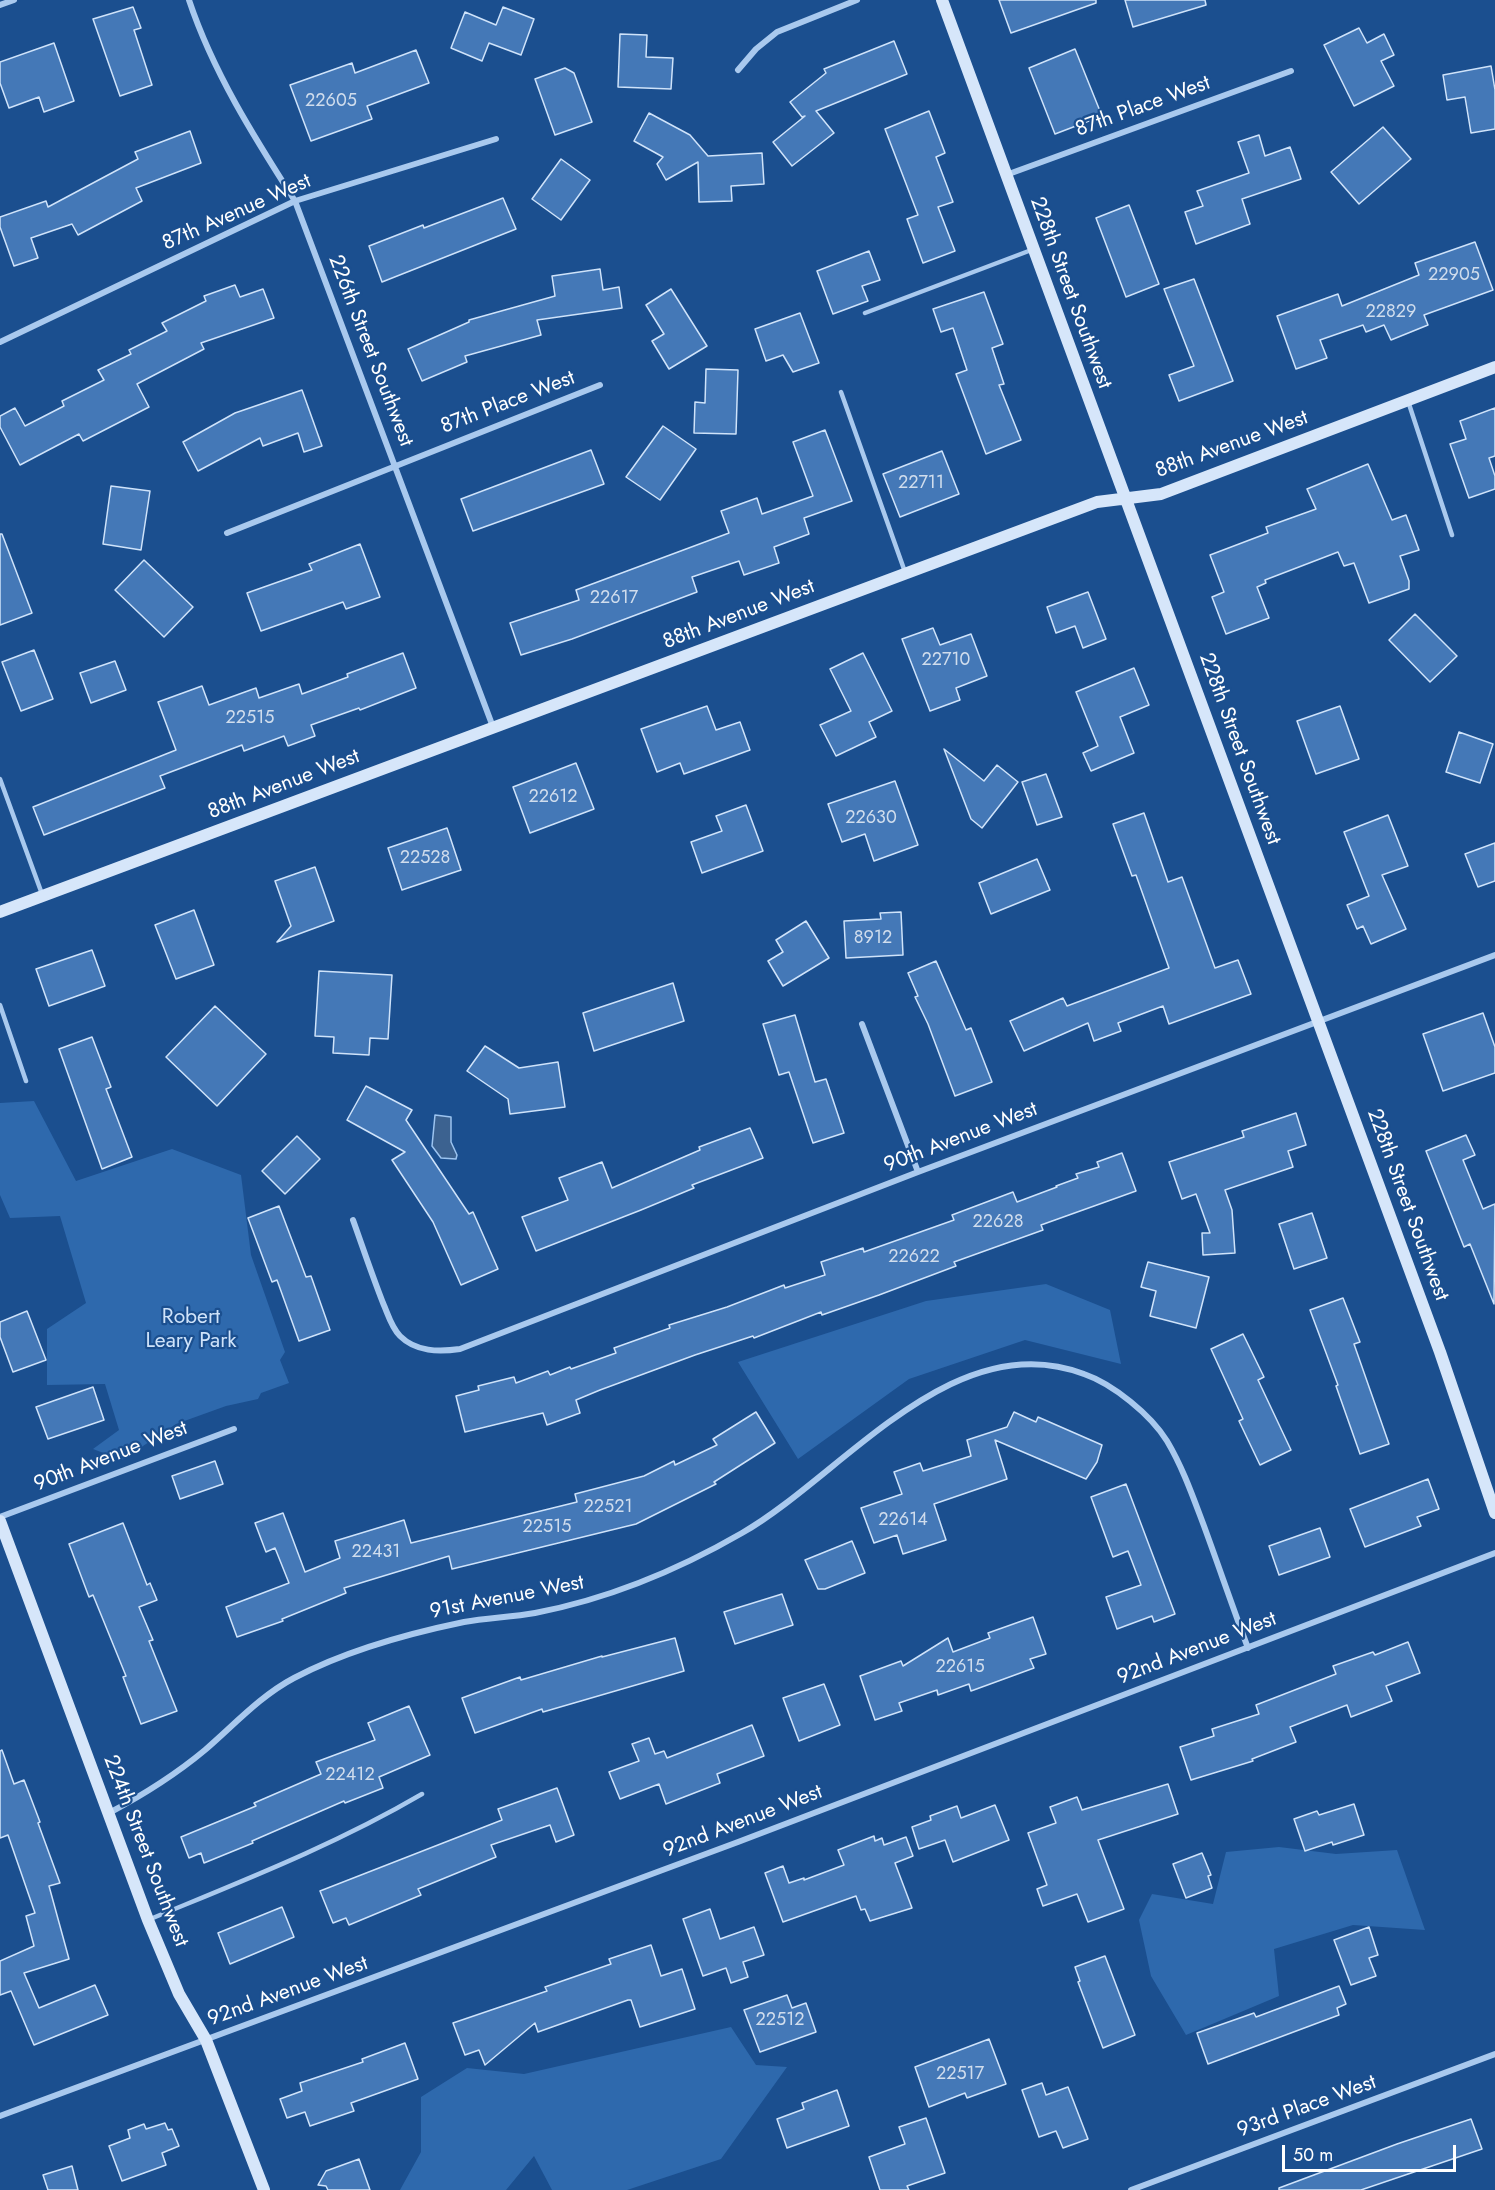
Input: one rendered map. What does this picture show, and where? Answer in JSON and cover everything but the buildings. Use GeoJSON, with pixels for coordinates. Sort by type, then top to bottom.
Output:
{"type":"FeatureCollection","features":[{"type":"Feature","properties":{"kind":"street"},"geometry":{"type":"LineString","coordinates":[[0,5],[14,0]]}},
{"type":"Feature","properties":{"kind":"street","name":"226th Street Southwest"},"geometry":{"type":"LineString","coordinates":[[189,0],[213,61],[256,140],[296,201],[493,727]]}},
{"type":"Feature","properties":{"kind":"street"},"geometry":{"type":"LineString","coordinates":[[738,70],[756,49],[777,32],[857,0]]}},
{"type":"Feature","properties":{"kind":"street","name":"228th Street Southwest"},"geometry":{"type":"LineString","coordinates":[[942,0],[1440,1352],[1495,1513]]}},
{"type":"Feature","properties":{"kind":"street","name":"87th Place West"},"geometry":{"type":"LineString","coordinates":[[1006,175],[1291,71]]}},
{"type":"Feature","properties":{"kind":"street","name":"87th Avenue West"},"geometry":{"type":"LineString","coordinates":[[0,342],[296,201],[496,139]]}},
{"type":"Feature","properties":{"kind":"street","name":"88th Avenue West"},"geometry":{"type":"LineString","coordinates":[[0,912],[905,572],[1097,502],[1161,494],[1199,481],[1495,366]]}},
{"type":"Feature","properties":{"kind":"street","name":"87th Place West"},"geometry":{"type":"LineString","coordinates":[[227,533],[600,385]]}},
{"type":"Feature","properties":{"kind":"street","name":"90th Avenue West"},"geometry":{"type":"LineString","coordinates":[[353,1220],[393,1329],[408,1342],[439,1352],[460,1348],[1495,954]]}},
{"type":"Feature","properties":{"kind":"street"},"geometry":{"type":"LineString","coordinates":[[862,1024],[918,1172]]}},
{"type":"Feature","properties":{"kind":"street","name":"91st Avenue West"},"geometry":{"type":"LineString","coordinates":[[109,1813],[150,1791],[204,1751],[264,1698],[292,1679],[395,1638],[467,1622],[536,1612],[606,1594],[648,1580],[691,1561],[746,1531],[906,1410],[959,1379],[1018,1364],[1042,1364],[1085,1374],[1121,1394],[1165,1438],[1184,1473],[1248,1648]]}},
{"type":"Feature","properties":{"kind":"street","name":"90th Avenue West"},"geometry":{"type":"LineString","coordinates":[[0,1519],[234,1429]]}},
{"type":"Feature","properties":{"kind":"street","name":"224th Street Southwest"},"geometry":{"type":"LineString","coordinates":[[0,1519],[148,1920],[179,1994],[206,2040],[264,2190]]}},
{"type":"Feature","properties":{"kind":"street","name":"92nd Avenue West"},"geometry":{"type":"LineString","coordinates":[[0,2116],[1248,1648],[1495,1553]]}},
{"type":"Feature","properties":{"kind":"street","name":"93rd Place West"},"geometry":{"type":"LineString","coordinates":[[1131,2190],[1495,2054]]}},
{"type":"Feature","properties":{"kind":"lane"},"geometry":{"type":"LineString","coordinates":[[865,313],[1034,249]]}},
{"type":"Feature","properties":{"kind":"lane"},"geometry":{"type":"LineString","coordinates":[[841,392],[905,572]]}},
{"type":"Feature","properties":{"kind":"lane"},"geometry":{"type":"LineString","coordinates":[[1407,400],[1452,535]]}},
{"type":"Feature","properties":{"kind":"lane"},"geometry":{"type":"LineString","coordinates":[[0,779],[43,897]]}},
{"type":"Feature","properties":{"kind":"lane"},"geometry":{"type":"LineString","coordinates":[[0,1005],[26,1081]]}},
{"type":"Feature","properties":{"kind":"lane"},"geometry":{"type":"LineString","coordinates":[[148,1920],[278,1867],[385,1816],[422,1794]]}},
{"type":"Feature","properties":{"kind":"green space","name":"Robert Leary Park"},"geometry":{"type":"Polygon","coordinates":[[[34,1101],[76,1181],[172,1149],[241,1175],[251,1255],[285,1352],[280,1360],[289,1383],[261,1393],[258,1399],[226,1406],[176,1424],[122,1460],[93,1449],[119,1430],[105,1384],[47,1385],[47,1329],[86,1303],[60,1216],[10,1218],[0,1195],[0,1103],[34,1101]]]}},
{"type":"Feature","properties":{"kind":"green space"},"geometry":{"type":"Polygon","coordinates":[[[1046,1284],[1110,1310],[1121,1364],[1025,1340],[909,1379],[798,1459],[738,1362],[926,1301],[1046,1284]]]}},
{"type":"Feature","properties":{"kind":"green space"},"geometry":{"type":"Polygon","coordinates":[[[1279,1847],[1336,1854],[1397,1850],[1425,1930],[1353,1925],[1274,1949],[1279,1996],[1186,2035],[1151,1976],[1139,1920],[1152,1894],[1213,1904],[1226,1852],[1279,1847]]]}},
{"type":"Feature","properties":{"kind":"green space"},"geometry":{"type":"Polygon","coordinates":[[[731,2027],[756,2065],[787,2067],[721,2159],[627,2190],[552,2190],[534,2156],[506,2190],[400,2190],[421,2152],[421,2097],[467,2068],[524,2074],[731,2027]]]}},
{"type":"Feature","properties":{"kind":"shaded area"},"geometry":{"type":"Polygon","coordinates":[[[435,1115],[451,1117],[451,1142],[457,1155],[456,1159],[441,1158],[432,1146],[435,1115]]]}}]}
